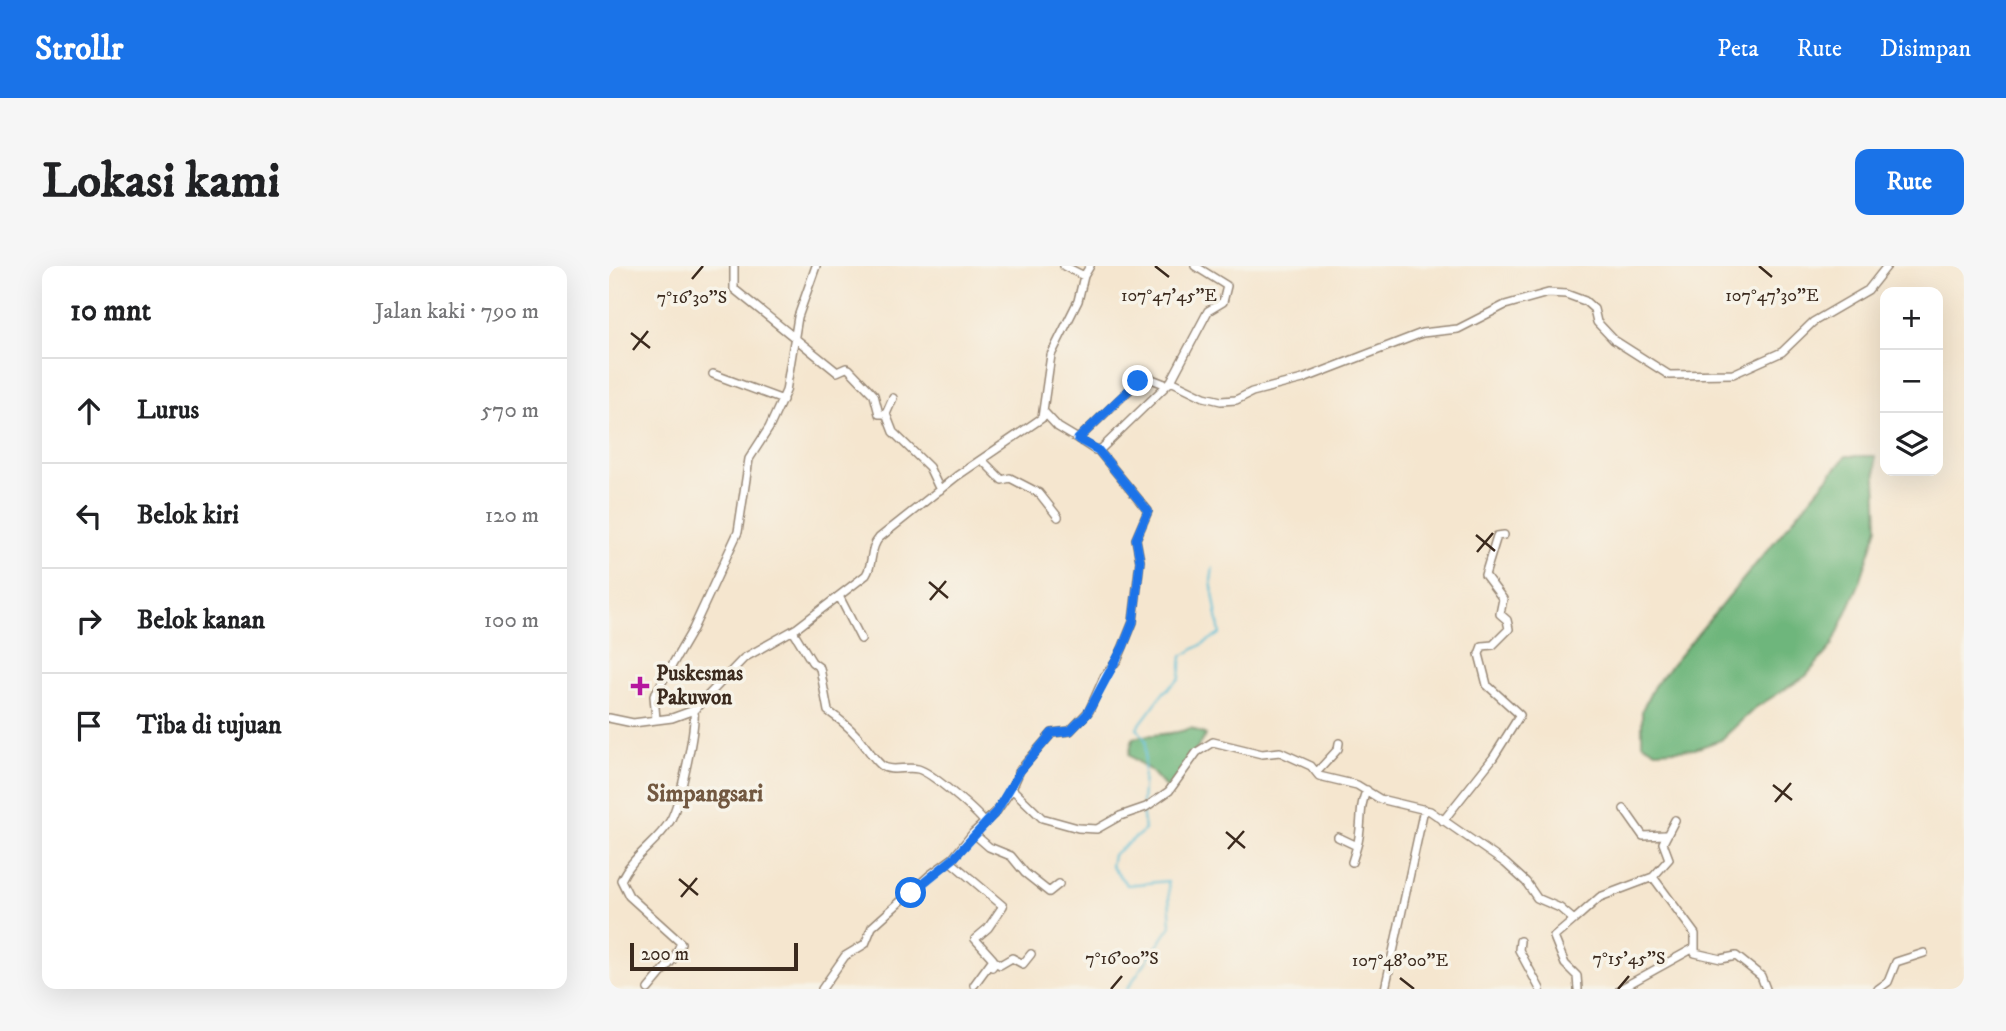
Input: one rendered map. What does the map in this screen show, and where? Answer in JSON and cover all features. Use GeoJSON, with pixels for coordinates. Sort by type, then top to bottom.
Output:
{"type":"FeatureCollection","features":[{"type":"Feature","properties":{"kind":"street"},"geometry":{"type":"LineString","coordinates":[[734,266],[734,289],[795,342],[837,372],[844,368],[849,369],[874,394],[879,414],[886,414]]}},
{"type":"Feature","properties":{"kind":"street"},"geometry":{"type":"LineString","coordinates":[[656,719],[653,695],[693,629],[738,532],[749,459],[783,400],[795,342],[797,317],[816,266]]}},
{"type":"Feature","properties":{"kind":"street"},"geometry":{"type":"LineString","coordinates":[[1064,266],[1084,276]]}},
{"type":"Feature","properties":{"kind":"street"},"geometry":{"type":"LineString","coordinates":[[609,718],[627,723],[694,710],[744,658],[793,631],[870,570],[873,547],[879,538],[940,490],[1038,422],[1045,413],[1051,355],[1078,301],[1084,276],[1090,266]]}},
{"type":"Feature","properties":{"kind":"street"},"geometry":{"type":"LineString","coordinates":[[1098,450],[1169,383],[1208,311],[1223,302],[1226,289],[1224,284],[1195,266]]}},
{"type":"Feature","properties":{"kind":"street"},"geometry":{"type":"LineString","coordinates":[[1078,439],[1142,377],[1148,375],[1204,397],[1221,401],[1236,400],[1252,392],[1303,380],[1422,333],[1458,330],[1505,305],[1548,293],[1566,294],[1585,301],[1594,309],[1597,322],[1614,340],[1669,376],[1733,374],[1782,352],[1813,322],[1859,298],[1878,280],[1887,266]]}},
{"type":"Feature","properties":{"kind":"street"},"geometry":{"type":"LineString","coordinates":[[713,374],[783,400]]}},
{"type":"Feature","properties":{"kind":"street"},"geometry":{"type":"LineString","coordinates":[[893,398],[886,414],[893,432],[929,467],[940,490]]}},
{"type":"Feature","properties":{"kind":"street"},"geometry":{"type":"LineString","coordinates":[[822,989],[845,956],[865,944],[872,927],[931,873],[950,861],[985,823],[1011,789],[1028,760],[1052,733],[1070,731],[1089,711],[1104,677],[1118,659],[1133,622],[1140,561],[1136,539],[1148,511],[1098,450],[1058,427],[1045,413]]}},
{"type":"Feature","properties":{"kind":"street"},"geometry":{"type":"LineString","coordinates":[[982,460],[1002,480],[1009,478],[1039,493],[1058,517]]}},
{"type":"Feature","properties":{"kind":"street"},"geometry":{"type":"LineString","coordinates":[[1443,821],[1493,758],[1520,715],[1487,685],[1479,654],[1482,646],[1493,645],[1509,628],[1500,614],[1503,599],[1485,575],[1497,536],[1504,535]]}},
{"type":"Feature","properties":{"kind":"street"},"geometry":{"type":"LineString","coordinates":[[839,596],[861,639]]}},
{"type":"Feature","properties":{"kind":"street"},"geometry":{"type":"LineString","coordinates":[[793,631],[812,662],[820,668],[828,710],[856,735],[881,765],[890,769],[901,767],[923,770],[964,805],[974,808],[985,823]]}},
{"type":"Feature","properties":{"kind":"street"},"geometry":{"type":"LineString","coordinates":[[648,989],[674,958],[681,943],[629,896],[621,880],[670,820],[684,781],[686,755],[695,727],[694,710]]}},
{"type":"Feature","properties":{"kind":"street"},"geometry":{"type":"LineString","coordinates":[[1011,789],[1042,818],[1078,828],[1093,829],[1146,807],[1169,792],[1197,752],[1213,743],[1262,754],[1280,752],[1311,766],[1319,776],[1357,785],[1380,799],[1424,808],[1505,863],[1527,882],[1540,900],[1560,908],[1574,920]]}},
{"type":"Feature","properties":{"kind":"street"},"geometry":{"type":"LineString","coordinates":[[1317,772],[1338,749],[1339,743]]}},
{"type":"Feature","properties":{"kind":"street"},"geometry":{"type":"LineString","coordinates":[[1352,862],[1362,827],[1362,802],[1367,790]]}},
{"type":"Feature","properties":{"kind":"street"},"geometry":{"type":"LineString","coordinates":[[1385,989],[1424,808]]}},
{"type":"Feature","properties":{"kind":"street"},"geometry":{"type":"LineString","coordinates":[[1624,809],[1643,836],[1665,835]]}},
{"type":"Feature","properties":{"kind":"street"},"geometry":{"type":"LineString","coordinates":[[1578,989],[1577,976],[1565,964],[1554,937],[1600,897],[1653,877],[1669,859],[1663,847],[1665,835],[1675,820]]}},
{"type":"Feature","properties":{"kind":"street"},"geometry":{"type":"LineString","coordinates":[[973,833],[989,846],[1011,856],[1025,873],[1049,892],[1059,884]]}},
{"type":"Feature","properties":{"kind":"street"},"geometry":{"type":"LineString","coordinates":[[1338,837],[1357,846]]}},
{"type":"Feature","properties":{"kind":"street"},"geometry":{"type":"LineString","coordinates":[[950,861],[1003,906],[988,928],[975,940],[993,959],[974,985],[976,987],[996,962],[1000,965],[1012,958],[1023,964],[1031,954]]}},
{"type":"Feature","properties":{"kind":"street"},"geometry":{"type":"LineString","coordinates":[[1653,877],[1695,934],[1695,953],[1721,959],[1736,956],[1761,976],[1766,989]]}},
{"type":"Feature","properties":{"kind":"street"},"geometry":{"type":"LineString","coordinates":[[1520,941],[1519,950],[1540,989]]}},
{"type":"Feature","properties":{"kind":"street"},"geometry":{"type":"LineString","coordinates":[[1620,989],[1694,948]]}},
{"type":"Feature","properties":{"kind":"street"},"geometry":{"type":"LineString","coordinates":[[1878,989],[1888,983],[1896,962],[1924,953]]}},
{"type":"Feature","properties":{"kind":"green space"},"geometry":{"type":"Polygon","coordinates":[[[1846,456],[1875,456],[1878,527],[1860,582],[1832,646],[1806,676],[1755,708],[1721,740],[1695,749],[1656,751],[1642,743],[1642,710],[1654,686],[1846,456]]]}},
{"type":"Feature","properties":{"kind":"green space"},"geometry":{"type":"Polygon","coordinates":[[[1191,728],[1206,735],[1169,791],[1152,772],[1129,755],[1133,738],[1191,728]]]}},
{"type":"Feature","properties":{"kind":"waterway"},"geometry":{"type":"LineString","coordinates":[[1142,804],[1146,741],[1137,728],[1164,692],[1180,678],[1182,656],[1220,634],[1211,581],[1213,567]]}},
{"type":"Feature","properties":{"kind":"waterway"},"geometry":{"type":"LineString","coordinates":[[1127,989],[1171,926],[1168,881],[1127,885],[1111,866],[1113,855],[1145,830],[1142,810]]}},
{"type":"Feature","properties":{"kind":"place","name":"Puskesmas Pakuwon"},"geometry":{"type":"Point","coordinates":[640,686]}},
{"type":"Feature","properties":{"kind":"district","name":"Simpangsari"},"geometry":{"type":"Point","coordinates":[705,794]}},
{"type":"Feature","properties":{"kind":"route"},"geometry":{"type":"LineString","coordinates":[[911,893],[931,873],[953,859],[973,833],[996,812],[1031,755],[1041,748],[1052,733],[1063,734],[1080,722],[1089,711],[1104,677],[1118,659],[1133,622],[1140,561],[1136,539],[1148,511],[1098,450],[1078,439],[1138,381]]}}]}
